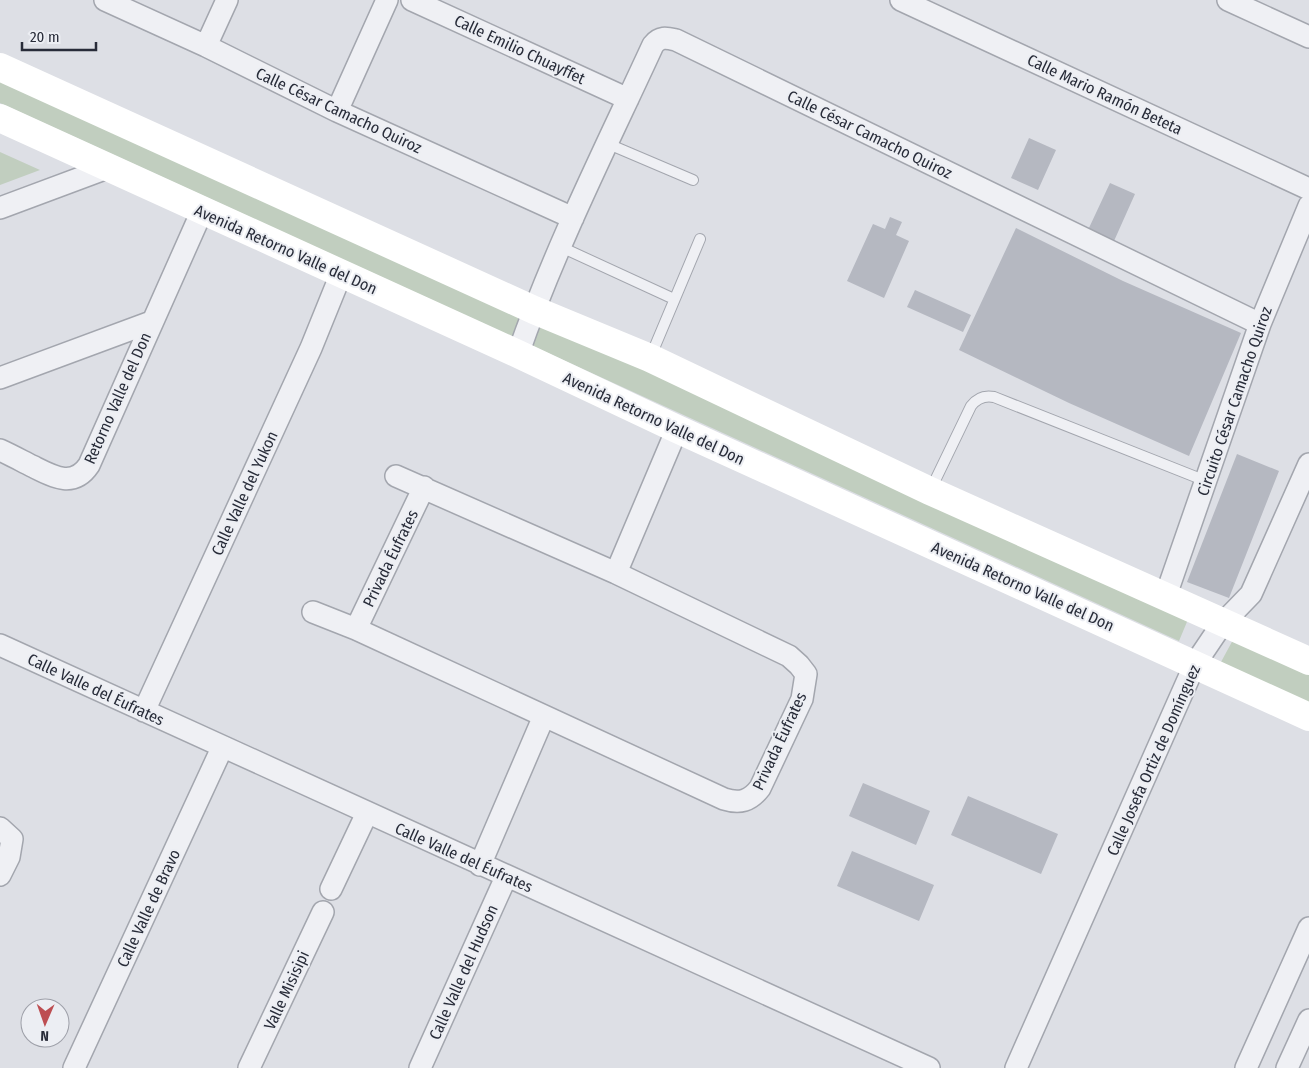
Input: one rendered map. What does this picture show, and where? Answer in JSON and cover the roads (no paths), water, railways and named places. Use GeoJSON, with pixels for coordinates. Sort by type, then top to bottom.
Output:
{"type":"FeatureCollection","features":[{"type":"Feature","properties":{"kind":"street","name":"Calle César Camacho Quiroz"},"geometry":{"type":"LineString","coordinates":[[105,0],[206,46],[337,112],[573,218]]}},
{"type":"Feature","properties":{"kind":"street"},"geometry":{"type":"LineString","coordinates":[[206,46],[227,0]]}},
{"type":"Feature","properties":{"kind":"street"},"geometry":{"type":"LineString","coordinates":[[337,112],[387,0]]}},
{"type":"Feature","properties":{"kind":"street","name":"Calle Emilio Chuayffet"},"geometry":{"type":"LineString","coordinates":[[412,0],[628,99]]}},
{"type":"Feature","properties":{"kind":"street","name":"Calle Mario Ramón Beteta"},"geometry":{"type":"LineString","coordinates":[[901,0],[1309,189]]}},
{"type":"Feature","properties":{"kind":"street"},"geometry":{"type":"LineString","coordinates":[[1228,0],[1309,37]]}},
{"type":"Feature","properties":{"kind":"street","name":"Calle César Camacho Quiroz"},"geometry":{"type":"LineString","coordinates":[[518,354],[534,310],[606,143],[652,45],[656,40],[662,38],[676,40],[1260,324]]}},
{"type":"Feature","properties":{"kind":"street"},"geometry":{"type":"LineString","coordinates":[[0,67],[534,310],[650,358],[930,491],[1222,624],[1309,661]]}},
{"type":"Feature","properties":{"kind":"street","name":"Avenida Retorno Valle del Don"},"geometry":{"type":"LineString","coordinates":[[0,118],[1309,717]]}},
{"type":"Feature","properties":{"kind":"street"},"geometry":{"type":"LineString","coordinates":[[0,208],[110,167]]}},
{"type":"Feature","properties":{"kind":"street","name":"Circuito César Camacho Quiroz"},"geometry":{"type":"LineString","coordinates":[[1165,598],[1260,324],[1309,206]]}},
{"type":"Feature","properties":{"kind":"street","name":"Retorno Valle del Don"},"geometry":{"type":"LineString","coordinates":[[0,450],[54,477],[66,479],[84,473],[202,211]]}},
{"type":"Feature","properties":{"kind":"street","name":"Calle Valle del Yukon"},"geometry":{"type":"LineString","coordinates":[[144,711],[307,357],[341,274]]}},
{"type":"Feature","properties":{"kind":"street","name":"Retorno Valle del Don"},"geometry":{"type":"LineString","coordinates":[[0,378],[151,322]]}},
{"type":"Feature","properties":{"kind":"street"},"geometry":{"type":"LineString","coordinates":[[616,573],[677,429]]}},
{"type":"Feature","properties":{"kind":"street","name":"Calle Josefa Ortiz de Domínguez"},"geometry":{"type":"LineString","coordinates":[[1016,1068],[1194,664],[1222,624],[1251,594],[1309,464]]}},
{"type":"Feature","properties":{"kind":"street","name":"Privada Éufrates"},"geometry":{"type":"LineString","coordinates":[[313,612],[356,629],[724,799],[735,802],[745,801],[754,796],[760,788],[802,699],[806,674],[790,656],[616,573],[396,476]]}},
{"type":"Feature","properties":{"kind":"street","name":"Privada Éufrates"},"geometry":{"type":"LineString","coordinates":[[356,629],[424,487]]}},
{"type":"Feature","properties":{"kind":"street","name":"Calle Valle del Éufrates"},"geometry":{"type":"LineString","coordinates":[[0,645],[222,748],[928,1068]]}},
{"type":"Feature","properties":{"kind":"street"},"geometry":{"type":"LineString","coordinates":[[480,865],[544,716]]}},
{"type":"Feature","properties":{"kind":"street","name":"Calle Valle de Bravo"},"geometry":{"type":"LineString","coordinates":[[74,1068],[222,748]]}},
{"type":"Feature","properties":{"kind":"street"},"geometry":{"type":"LineString","coordinates":[[330,889],[367,813]]}},
{"type":"Feature","properties":{"kind":"street"},"geometry":{"type":"LineString","coordinates":[[0,828],[12,839],[9,857],[0,875]]}},
{"type":"Feature","properties":{"kind":"street","name":"Calle Valle del Hudson"},"geometry":{"type":"LineString","coordinates":[[420,1068],[506,877]]}},
{"type":"Feature","properties":{"kind":"street","name":"Valle Misisipi"},"geometry":{"type":"LineString","coordinates":[[249,1068],[323,912]]}},
{"type":"Feature","properties":{"kind":"street"},"geometry":{"type":"LineString","coordinates":[[1246,1068],[1309,928]]}},
{"type":"Feature","properties":{"kind":"street"},"geometry":{"type":"LineString","coordinates":[[1287,1068],[1309,1020]]}},
{"type":"Feature","properties":{"kind":"lane"},"geometry":{"type":"LineString","coordinates":[[606,143],[693,180]]}},
{"type":"Feature","properties":{"kind":"lane"},"geometry":{"type":"LineString","coordinates":[[650,358],[700,239]]}},
{"type":"Feature","properties":{"kind":"lane"},"geometry":{"type":"LineString","coordinates":[[561,247],[674,299]]}},
{"type":"Feature","properties":{"kind":"lane"},"geometry":{"type":"LineString","coordinates":[[930,491],[970,406],[975,401],[987,396],[994,397],[1206,481]]}}]}
